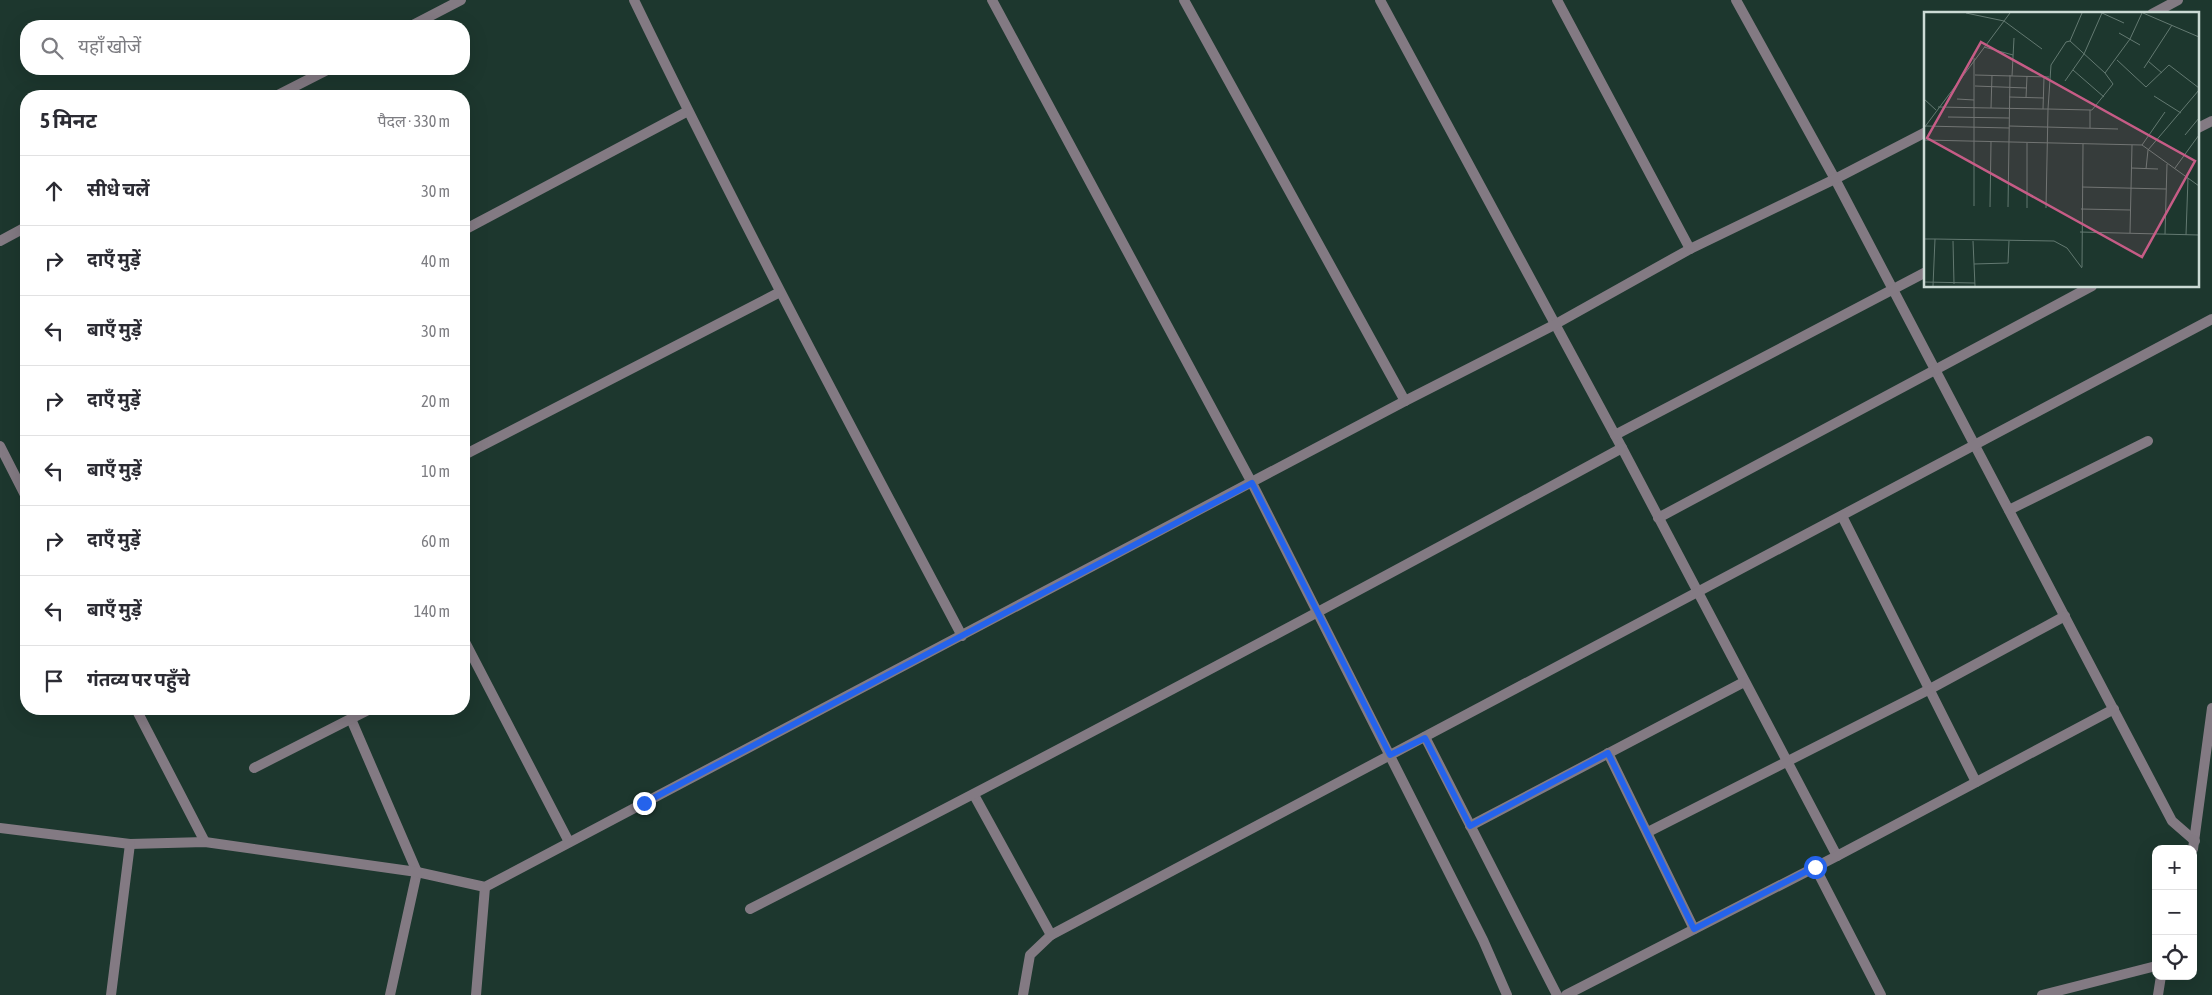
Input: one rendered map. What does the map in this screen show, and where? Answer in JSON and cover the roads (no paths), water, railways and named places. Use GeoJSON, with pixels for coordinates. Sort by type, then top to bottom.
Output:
{"type":"FeatureCollection","features":[{"type":"Feature","properties":{"kind":"street"},"geometry":{"type":"LineString","coordinates":[[423,20],[461,0]]}},
{"type":"Feature","properties":{"kind":"street"},"geometry":{"type":"LineString","coordinates":[[634,0],[780,292],[962,636]]}},
{"type":"Feature","properties":{"kind":"street"},"geometry":{"type":"LineString","coordinates":[[992,0],[1252,483],[1482,940],[1506,995]]}},
{"type":"Feature","properties":{"kind":"street"},"geometry":{"type":"LineString","coordinates":[[1184,0],[1405,401]]}},
{"type":"Feature","properties":{"kind":"street"},"geometry":{"type":"LineString","coordinates":[[1380,0],[1622,448],[1837,856]]}},
{"type":"Feature","properties":{"kind":"street"},"geometry":{"type":"LineString","coordinates":[[1557,0],[1690,249]]}},
{"type":"Feature","properties":{"kind":"street"},"geometry":{"type":"LineString","coordinates":[[1736,0],[1835,179],[2172,821],[2194,845]]}},
{"type":"Feature","properties":{"kind":"street"},"geometry":{"type":"LineString","coordinates":[[2156,12],[2178,0]]}},
{"type":"Feature","properties":{"kind":"street"},"geometry":{"type":"LineString","coordinates":[[288,90],[317,75]]}},
{"type":"Feature","properties":{"kind":"street"},"geometry":{"type":"LineString","coordinates":[[470,227],[688,111]]}},
{"type":"Feature","properties":{"kind":"street"},"geometry":{"type":"LineString","coordinates":[[2200,127],[2212,121]]}},
{"type":"Feature","properties":{"kind":"street"},"geometry":{"type":"LineString","coordinates":[[0,828],[130,844],[205,842],[416,872],[485,887],[1405,401],[1554,325],[1690,249],[1835,179],[1924,133]]}},
{"type":"Feature","properties":{"kind":"street"},"geometry":{"type":"LineString","coordinates":[[0,241],[20,230]]}},
{"type":"Feature","properties":{"kind":"street"},"geometry":{"type":"LineString","coordinates":[[1614,436],[1924,273]]}},
{"type":"Feature","properties":{"kind":"street"},"geometry":{"type":"LineString","coordinates":[[1658,518],[2088,288]]}},
{"type":"Feature","properties":{"kind":"street"},"geometry":{"type":"LineString","coordinates":[[470,452],[780,292]]}},
{"type":"Feature","properties":{"kind":"street"},"geometry":{"type":"LineString","coordinates":[[1023,995],[1030,955],[1051,935],[2212,319]]}},
{"type":"Feature","properties":{"kind":"street"},"geometry":{"type":"LineString","coordinates":[[2009,510],[2148,441]]}},
{"type":"Feature","properties":{"kind":"street"},"geometry":{"type":"LineString","coordinates":[[0,446],[20,485]]}},
{"type":"Feature","properties":{"kind":"street"},"geometry":{"type":"LineString","coordinates":[[750,909],[974,795],[1318,614],[1622,448]]}},
{"type":"Feature","properties":{"kind":"street"},"geometry":{"type":"LineString","coordinates":[[1842,516],[1976,782]]}},
{"type":"Feature","properties":{"kind":"street"},"geometry":{"type":"LineString","coordinates":[[1648,832],[1930,689],[2065,616]]}},
{"type":"Feature","properties":{"kind":"street"},"geometry":{"type":"LineString","coordinates":[[470,661],[569,842]]}},
{"type":"Feature","properties":{"kind":"street"},"geometry":{"type":"LineString","coordinates":[[1470,826],[1744,682]]}},
{"type":"Feature","properties":{"kind":"street"},"geometry":{"type":"LineString","coordinates":[[2194,845],[2212,708]]}},
{"type":"Feature","properties":{"kind":"street"},"geometry":{"type":"LineString","coordinates":[[1566,995],[1837,856],[2114,709]]}},
{"type":"Feature","properties":{"kind":"street"},"geometry":{"type":"LineString","coordinates":[[139,715],[205,842]]}},
{"type":"Feature","properties":{"kind":"street"},"geometry":{"type":"LineString","coordinates":[[254,768],[359,715]]}},
{"type":"Feature","properties":{"kind":"street"},"geometry":{"type":"LineString","coordinates":[[351,719],[416,872],[390,995]]}},
{"type":"Feature","properties":{"kind":"street"},"geometry":{"type":"LineString","coordinates":[[1425,738],[1557,995]]}},
{"type":"Feature","properties":{"kind":"street"},"geometry":{"type":"LineString","coordinates":[[1608,753],[1694,929]]}},
{"type":"Feature","properties":{"kind":"street"},"geometry":{"type":"LineString","coordinates":[[974,795],[1051,935]]}},
{"type":"Feature","properties":{"kind":"street"},"geometry":{"type":"LineString","coordinates":[[111,995],[130,844]]}},
{"type":"Feature","properties":{"kind":"street"},"geometry":{"type":"LineString","coordinates":[[1815,867],[1882,995]]}},
{"type":"Feature","properties":{"kind":"street"},"geometry":{"type":"LineString","coordinates":[[476,995],[485,887]]}},
{"type":"Feature","properties":{"kind":"street"},"geometry":{"type":"LineString","coordinates":[[2042,995],[2152,967]]}},
{"type":"Feature","properties":{"kind":"street"},"geometry":{"type":"LineString","coordinates":[[2158,995],[2160,980]]}}]}
